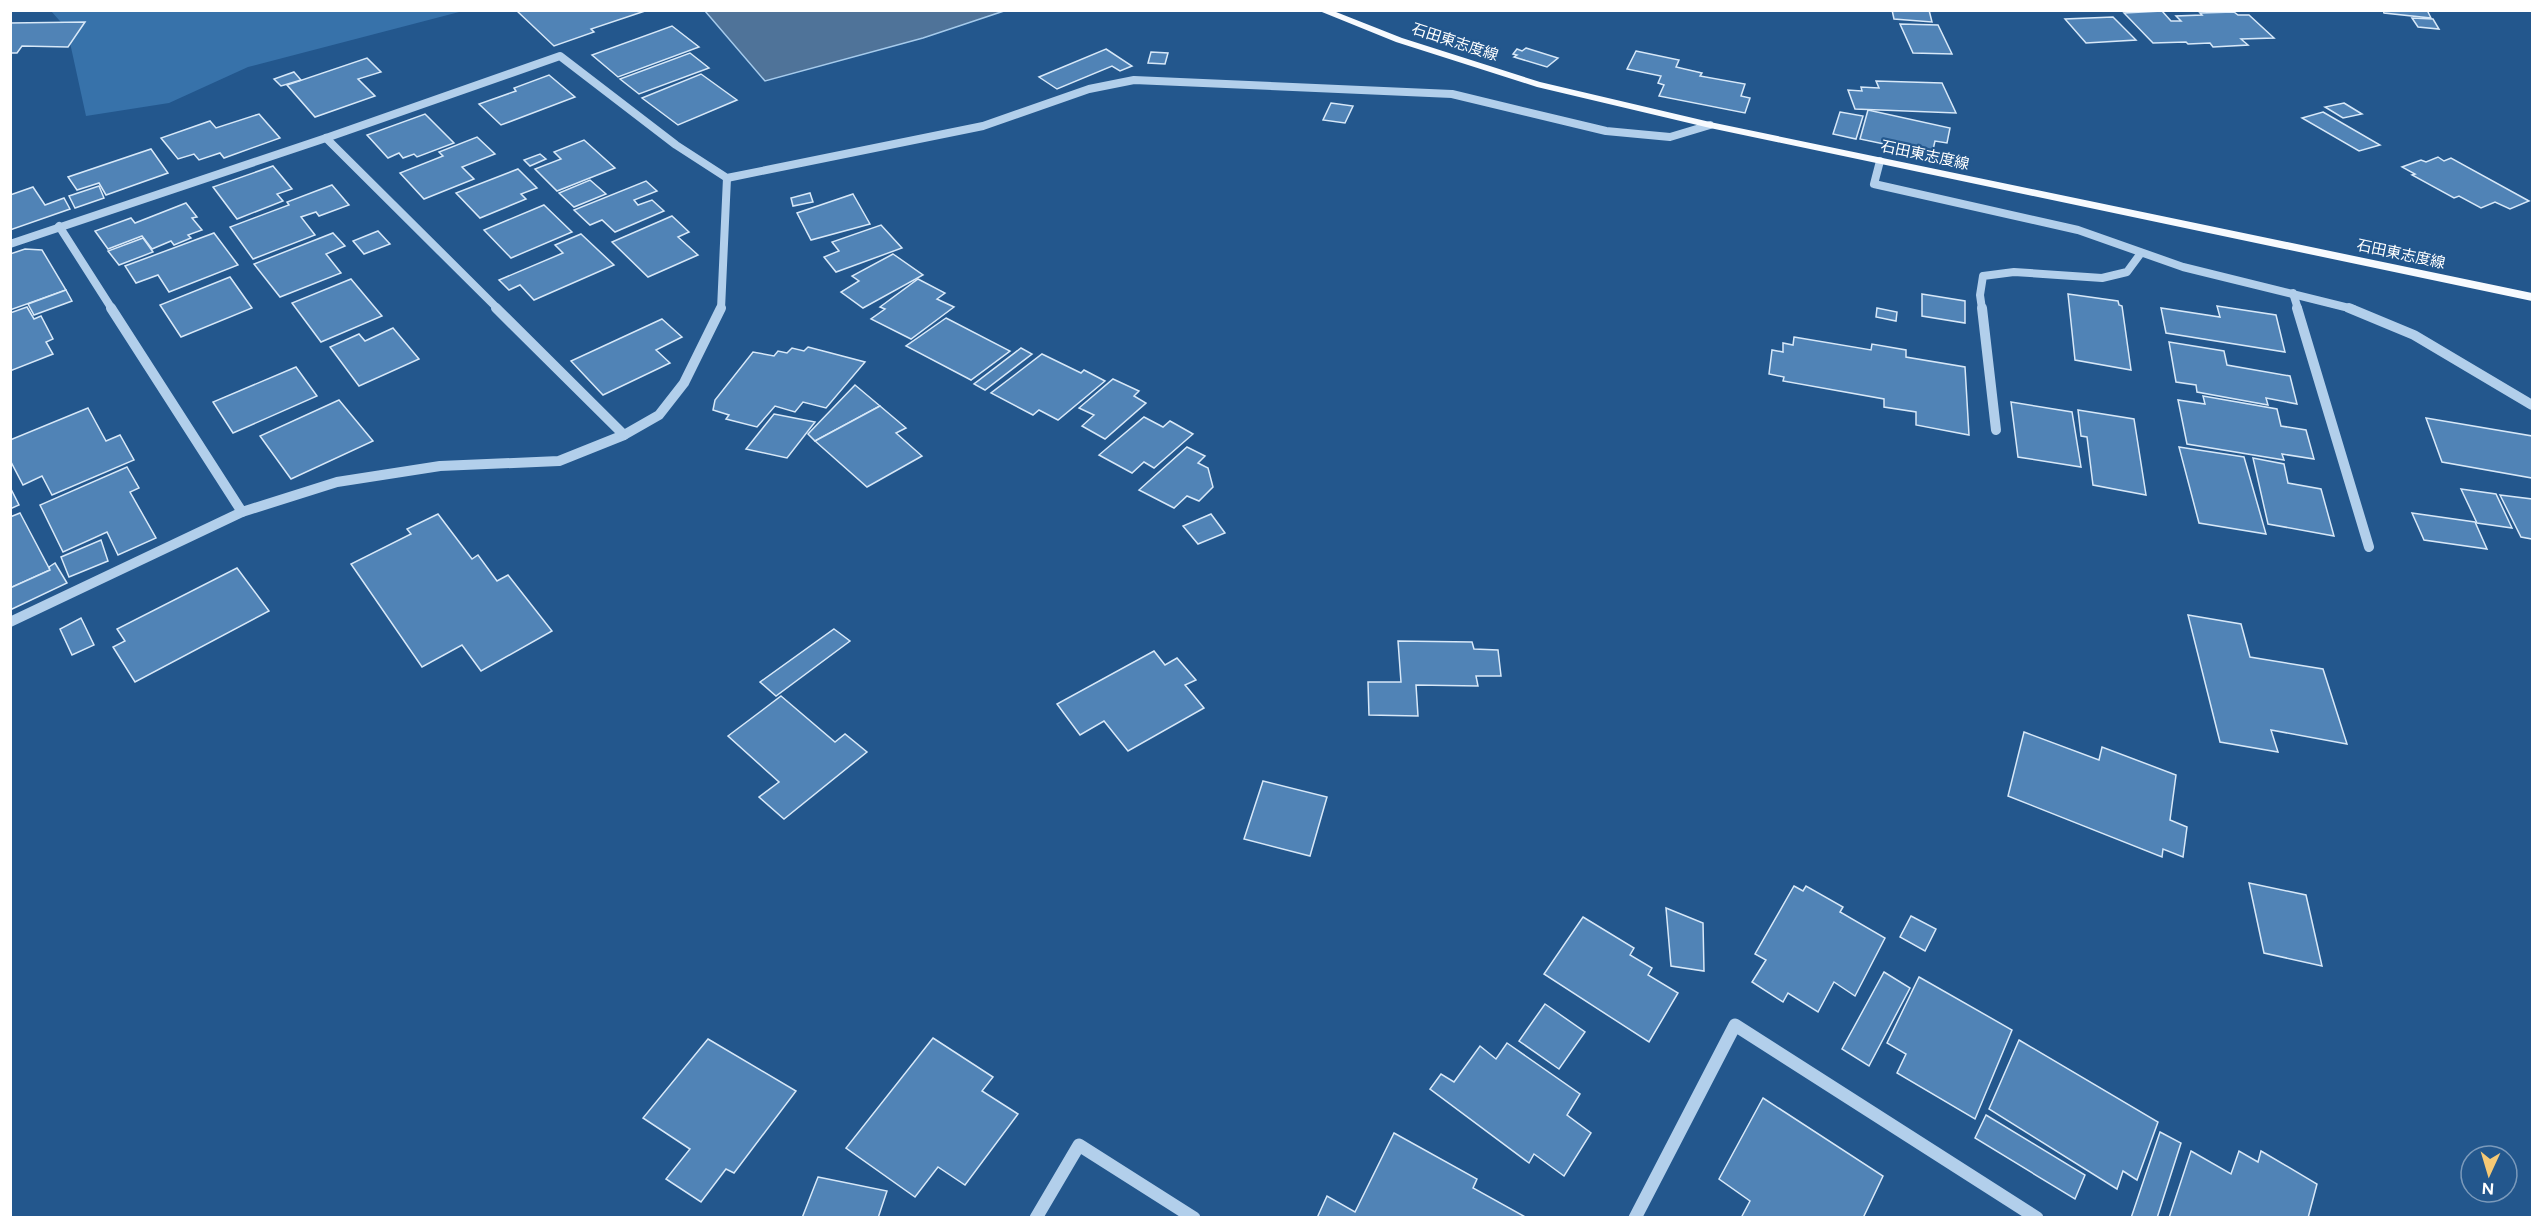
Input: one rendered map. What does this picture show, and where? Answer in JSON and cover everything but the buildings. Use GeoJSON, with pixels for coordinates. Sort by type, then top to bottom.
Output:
{"type":"FeatureCollection","features":[{"type":"Feature","properties":{"kind":"main road","name":"石田東志度線"},"geometry":{"type":"LineString","coordinates":[[1321,10],[1399,40],[1537,84],[1710,125],[2532,297]]}},
{"type":"Feature","properties":{"kind":"street"},"geometry":{"type":"LineString","coordinates":[[10,244],[326,138],[560,56],[676,145],[727,178],[983,126],[1089,89],[1134,80],[1452,94],[1606,131],[1670,137],[1710,125]]}},
{"type":"Feature","properties":{"kind":"street"},"geometry":{"type":"LineString","coordinates":[[326,138],[624,435]]}},
{"type":"Feature","properties":{"kind":"street"},"geometry":{"type":"LineString","coordinates":[[1880,161],[1874,184],[2078,230],[2183,267],[2350,308],[2414,335],[2532,405]]}},
{"type":"Feature","properties":{"kind":"street"},"geometry":{"type":"LineString","coordinates":[[10,622],[242,512],[337,482],[440,466],[559,461],[624,435],[659,415],[684,383],[721,311],[727,178]]}},
{"type":"Feature","properties":{"kind":"street"},"geometry":{"type":"LineString","coordinates":[[59,226],[242,512]]}},
{"type":"Feature","properties":{"kind":"street"},"geometry":{"type":"LineString","coordinates":[[1996,429],[1980,295],[1983,276],[2014,272],[2102,278],[2127,272],[2141,254]]}},
{"type":"Feature","properties":{"kind":"street"},"geometry":{"type":"LineString","coordinates":[[2293,293],[2369,547]]}},
{"type":"Feature","properties":{"kind":"street"},"geometry":{"type":"LineString","coordinates":[[1635,1218],[1735,1025],[2037,1218]]}},
{"type":"Feature","properties":{"kind":"street"},"geometry":{"type":"LineString","coordinates":[[1036,1218],[1079,1145],[1194,1218]]}},
{"type":"Feature","properties":{"kind":"shaded area"},"geometry":{"type":"Polygon","coordinates":[[[51,11],[463,11],[248,67],[169,103],[86,116],[67,29],[51,11]]]}},
{"type":"Feature","properties":{"kind":"shaded area"},"geometry":{"type":"Polygon","coordinates":[[[705,11],[1004,11],[923,38],[765,81],[705,11]]]}}]}
